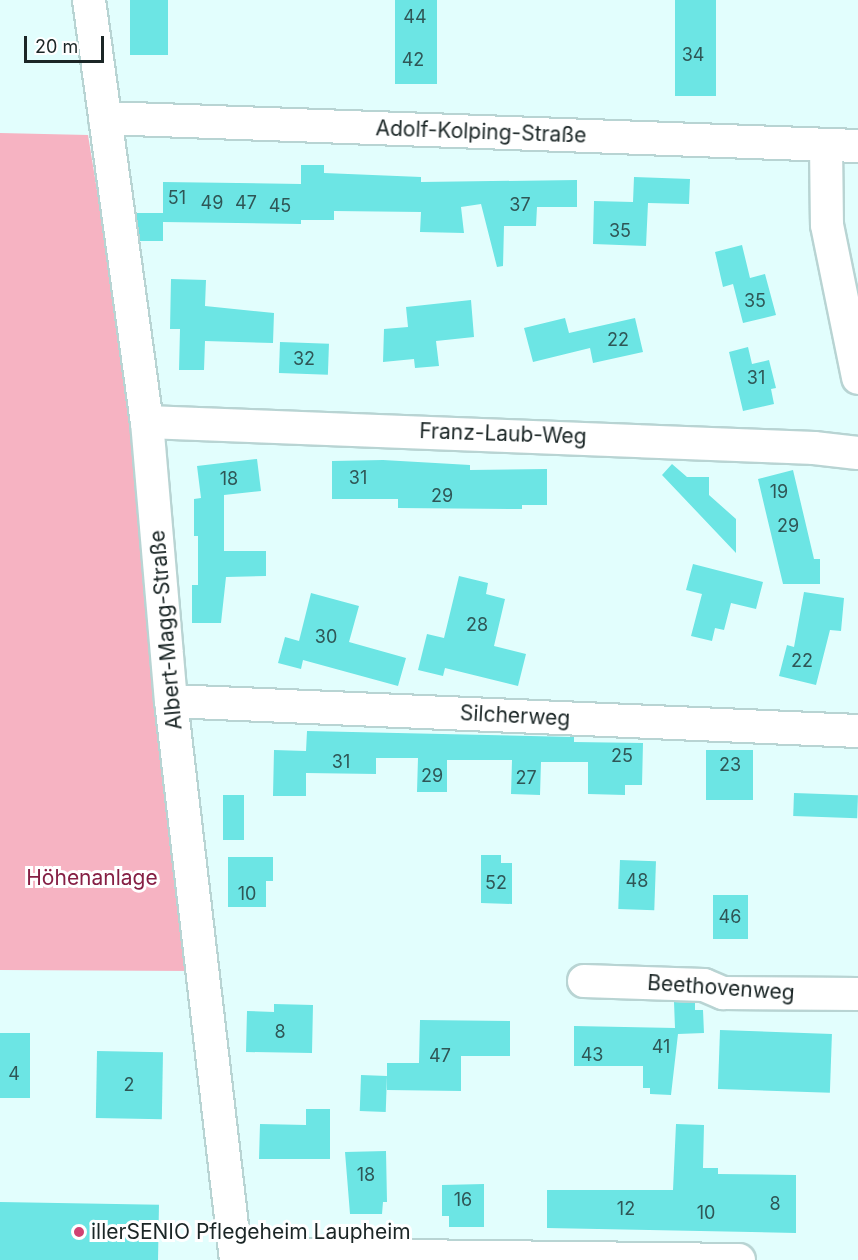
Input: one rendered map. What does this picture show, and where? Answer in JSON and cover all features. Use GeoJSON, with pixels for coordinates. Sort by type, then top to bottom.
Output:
{"type":"FeatureCollection","features":[{"type":"Feature","properties":{"kind":"street","name":"Albert-Magg-Straße"},"geometry":{"type":"LineString","coordinates":[[88,0],[147,422],[171,701],[236,1257]]}},
{"type":"Feature","properties":{"kind":"street","name":"Adolf-Kolping-Straße"},"geometry":{"type":"LineString","coordinates":[[105,118],[858,146]]}},
{"type":"Feature","properties":{"kind":"street"},"geometry":{"type":"LineString","coordinates":[[826,145],[827,225],[858,378]]}},
{"type":"Feature","properties":{"kind":"street","name":"Franz-Laub-Weg"},"geometry":{"type":"LineString","coordinates":[[147,422],[802,447],[858,453]]}},
{"type":"Feature","properties":{"kind":"street","name":"Silcherweg"},"geometry":{"type":"LineString","coordinates":[[171,701],[858,731]]}},
{"type":"Feature","properties":{"kind":"street","name":"Beethovenweg"},"geometry":{"type":"LineString","coordinates":[[584,981],[704,985],[723,993],[858,994]]}},
{"type":"Feature","properties":{"kind":"street"},"geometry":{"type":"LineString","coordinates":[[236,1257],[738,1260]]}},
{"type":"Feature","properties":{"kind":"green space","name":"Höhenanlage"},"geometry":{"type":"Polygon","coordinates":[[[0,133],[88,135],[133,412],[193,971],[0,970],[0,133]]]}},
{"type":"Feature","properties":{"kind":"building"},"geometry":{"type":"Polygon","coordinates":[[[130,0],[168,0],[168,55],[130,55],[130,0]]]}},
{"type":"Feature","properties":{"kind":"building"},"geometry":{"type":"Polygon","coordinates":[[[395,0],[437,0],[437,84],[395,84],[395,0]]]}},
{"type":"Feature","properties":{"kind":"building"},"geometry":{"type":"Polygon","coordinates":[[[675,0],[716,0],[716,96],[675,96],[675,0]]]}},
{"type":"Feature","properties":{"kind":"building"},"geometry":{"type":"Polygon","coordinates":[[[301,165],[324,165],[324,173],[421,177],[421,182],[577,180],[577,207],[537,207],[536,226],[504,226],[503,266],[497,267],[481,204],[461,207],[464,233],[420,232],[421,212],[334,211],[334,220],[301,220],[301,224],[163,222],[163,182],[301,184],[301,165]]]}},
{"type":"Feature","properties":{"kind":"building"},"geometry":{"type":"Polygon","coordinates":[[[634,177],[690,179],[689,204],[648,203],[646,246],[593,244],[594,201],[633,202],[634,177]]]}},
{"type":"Feature","properties":{"kind":"building"},"geometry":{"type":"Polygon","coordinates":[[[137,213],[163,213],[163,241],[137,241],[137,213]]]}},
{"type":"Feature","properties":{"kind":"building"},"geometry":{"type":"Polygon","coordinates":[[[742,245],[750,278],[765,274],[776,315],[743,323],[733,284],[723,287],[715,252],[742,245]]]}},
{"type":"Feature","properties":{"kind":"building"},"geometry":{"type":"Polygon","coordinates":[[[171,279],[206,280],[205,306],[274,313],[273,343],[205,341],[204,370],[179,370],[180,329],[170,329],[171,279]]]}},
{"type":"Feature","properties":{"kind":"building"},"geometry":{"type":"Polygon","coordinates":[[[471,300],[474,337],[436,341],[439,366],[415,368],[414,359],[383,362],[384,329],[408,327],[406,307],[471,300]]]}},
{"type":"Feature","properties":{"kind":"building"},"geometry":{"type":"Polygon","coordinates":[[[565,318],[569,333],[635,318],[643,352],[593,363],[590,348],[533,362],[524,328],[565,318]]]}},
{"type":"Feature","properties":{"kind":"building"},"geometry":{"type":"Polygon","coordinates":[[[280,342],[329,344],[328,375],[279,373],[280,342]]]}},
{"type":"Feature","properties":{"kind":"building"},"geometry":{"type":"Polygon","coordinates":[[[748,347],[752,364],[769,360],[776,388],[771,389],[774,404],[743,411],[729,352],[748,347]]]}},
{"type":"Feature","properties":{"kind":"building"},"geometry":{"type":"Polygon","coordinates":[[[257,459],[261,491],[224,495],[224,551],[266,551],[266,576],[226,577],[221,623],[192,623],[192,585],[198,585],[198,536],[194,536],[194,499],[201,498],[197,466],[257,459]]]}},
{"type":"Feature","properties":{"kind":"building"},"geometry":{"type":"Polygon","coordinates":[[[383,460],[470,465],[470,470],[547,469],[547,505],[522,505],[522,509],[398,508],[398,499],[332,499],[332,461],[383,460]]]}},
{"type":"Feature","properties":{"kind":"building"},"geometry":{"type":"Polygon","coordinates":[[[672,464],[687,477],[709,477],[709,495],[736,519],[736,553],[662,475],[672,464]]]}},
{"type":"Feature","properties":{"kind":"building"},"geometry":{"type":"Polygon","coordinates":[[[793,470],[814,559],[820,559],[820,584],[783,584],[766,513],[758,479],[793,470]]]}},
{"type":"Feature","properties":{"kind":"building"},"geometry":{"type":"Polygon","coordinates":[[[693,564],[763,582],[756,609],[731,603],[724,630],[715,628],[712,641],[691,636],[702,594],[686,590],[693,564]]]}},
{"type":"Feature","properties":{"kind":"building"},"geometry":{"type":"Polygon","coordinates":[[[459,576],[488,583],[486,594],[505,599],[494,646],[526,654],[518,686],[445,668],[443,676],[418,670],[427,634],[444,638],[459,576]]]}},
{"type":"Feature","properties":{"kind":"building"},"geometry":{"type":"Polygon","coordinates":[[[804,592],[844,598],[841,631],[830,630],[816,685],[779,676],[787,645],[794,647],[804,592]]]}},
{"type":"Feature","properties":{"kind":"building"},"geometry":{"type":"Polygon","coordinates":[[[311,593],[359,606],[349,642],[406,658],[398,686],[303,660],[301,669],[278,663],[285,637],[299,641],[311,593]]]}},
{"type":"Feature","properties":{"kind":"building"},"geometry":{"type":"Polygon","coordinates":[[[307,731],[574,737],[574,742],[643,743],[642,785],[625,785],[625,795],[588,794],[588,762],[541,762],[540,795],[511,794],[512,760],[447,760],[447,792],[417,792],[418,758],[376,758],[376,774],[306,773],[306,796],[273,796],[274,750],[306,751],[307,731]]]}},
{"type":"Feature","properties":{"kind":"building"},"geometry":{"type":"Polygon","coordinates":[[[706,750],[753,750],[753,800],[706,800],[706,750]]]}},
{"type":"Feature","properties":{"kind":"building"},"geometry":{"type":"Polygon","coordinates":[[[794,793],[858,795],[857,818],[793,816],[794,793]]]}},
{"type":"Feature","properties":{"kind":"building"},"geometry":{"type":"Polygon","coordinates":[[[223,795],[244,795],[244,840],[223,840],[223,795]]]}},
{"type":"Feature","properties":{"kind":"building"},"geometry":{"type":"Polygon","coordinates":[[[481,855],[501,855],[501,863],[512,863],[512,904],[481,903],[481,855]]]}},
{"type":"Feature","properties":{"kind":"building"},"geometry":{"type":"Polygon","coordinates":[[[228,857],[273,857],[273,881],[266,881],[266,907],[228,907],[228,857]]]}},
{"type":"Feature","properties":{"kind":"building"},"geometry":{"type":"Polygon","coordinates":[[[620,860],[656,861],[654,910],[618,909],[620,860]]]}},
{"type":"Feature","properties":{"kind":"building"},"geometry":{"type":"Polygon","coordinates":[[[713,895],[748,895],[748,939],[713,939],[713,895]]]}},
{"type":"Feature","properties":{"kind":"building"},"geometry":{"type":"Polygon","coordinates":[[[674,1002],[695,1003],[695,1010],[703,1010],[704,1033],[678,1034],[671,1095],[650,1094],[650,1088],[643,1088],[643,1066],[574,1066],[574,1026],[675,1028],[674,1002]]]}},
{"type":"Feature","properties":{"kind":"building"},"geometry":{"type":"Polygon","coordinates":[[[274,1004],[313,1005],[312,1053],[246,1052],[247,1011],[274,1012],[274,1004]]]}},
{"type":"Feature","properties":{"kind":"building"},"geometry":{"type":"Polygon","coordinates":[[[420,1020],[510,1021],[510,1056],[461,1056],[461,1091],[387,1090],[387,1063],[419,1063],[420,1020]]]}},
{"type":"Feature","properties":{"kind":"building"},"geometry":{"type":"Polygon","coordinates":[[[720,1030],[832,1034],[830,1093],[718,1089],[720,1030]]]}},
{"type":"Feature","properties":{"kind":"building"},"geometry":{"type":"Polygon","coordinates":[[[0,1033],[30,1033],[30,1098],[0,1098],[0,1033]]]}},
{"type":"Feature","properties":{"kind":"building"},"geometry":{"type":"Polygon","coordinates":[[[97,1051],[163,1052],[162,1119],[96,1118],[97,1051]]]}},
{"type":"Feature","properties":{"kind":"building"},"geometry":{"type":"Polygon","coordinates":[[[361,1075],[387,1076],[386,1112],[360,1111],[361,1075]]]}},
{"type":"Feature","properties":{"kind":"building"},"geometry":{"type":"Polygon","coordinates":[[[306,1109],[330,1109],[330,1159],[259,1159],[260,1124],[306,1125],[306,1109]]]}},
{"type":"Feature","properties":{"kind":"building"},"geometry":{"type":"Polygon","coordinates":[[[676,1124],[704,1125],[703,1168],[718,1168],[718,1174],[796,1175],[796,1233],[547,1228],[547,1190],[673,1190],[676,1124]]]}},
{"type":"Feature","properties":{"kind":"building"},"geometry":{"type":"Polygon","coordinates":[[[386,1151],[387,1202],[383,1202],[382,1214],[350,1214],[345,1152],[386,1151]]]}},
{"type":"Feature","properties":{"kind":"building"},"geometry":{"type":"Polygon","coordinates":[[[484,1184],[484,1227],[449,1227],[449,1216],[442,1216],[442,1185],[484,1184]]]}},
{"type":"Feature","properties":{"kind":"building","name":"illerSENIO Pflegeheim Laupheim"},"geometry":{"type":"Polygon","coordinates":[[[0,1202],[159,1205],[158,1260],[0,1260],[0,1202]]]}},
{"type":"Feature","properties":{"kind":"place","name":"illerSENIO Pflegeheim Laupheim"},"geometry":{"type":"Point","coordinates":[79,1232]}}]}
